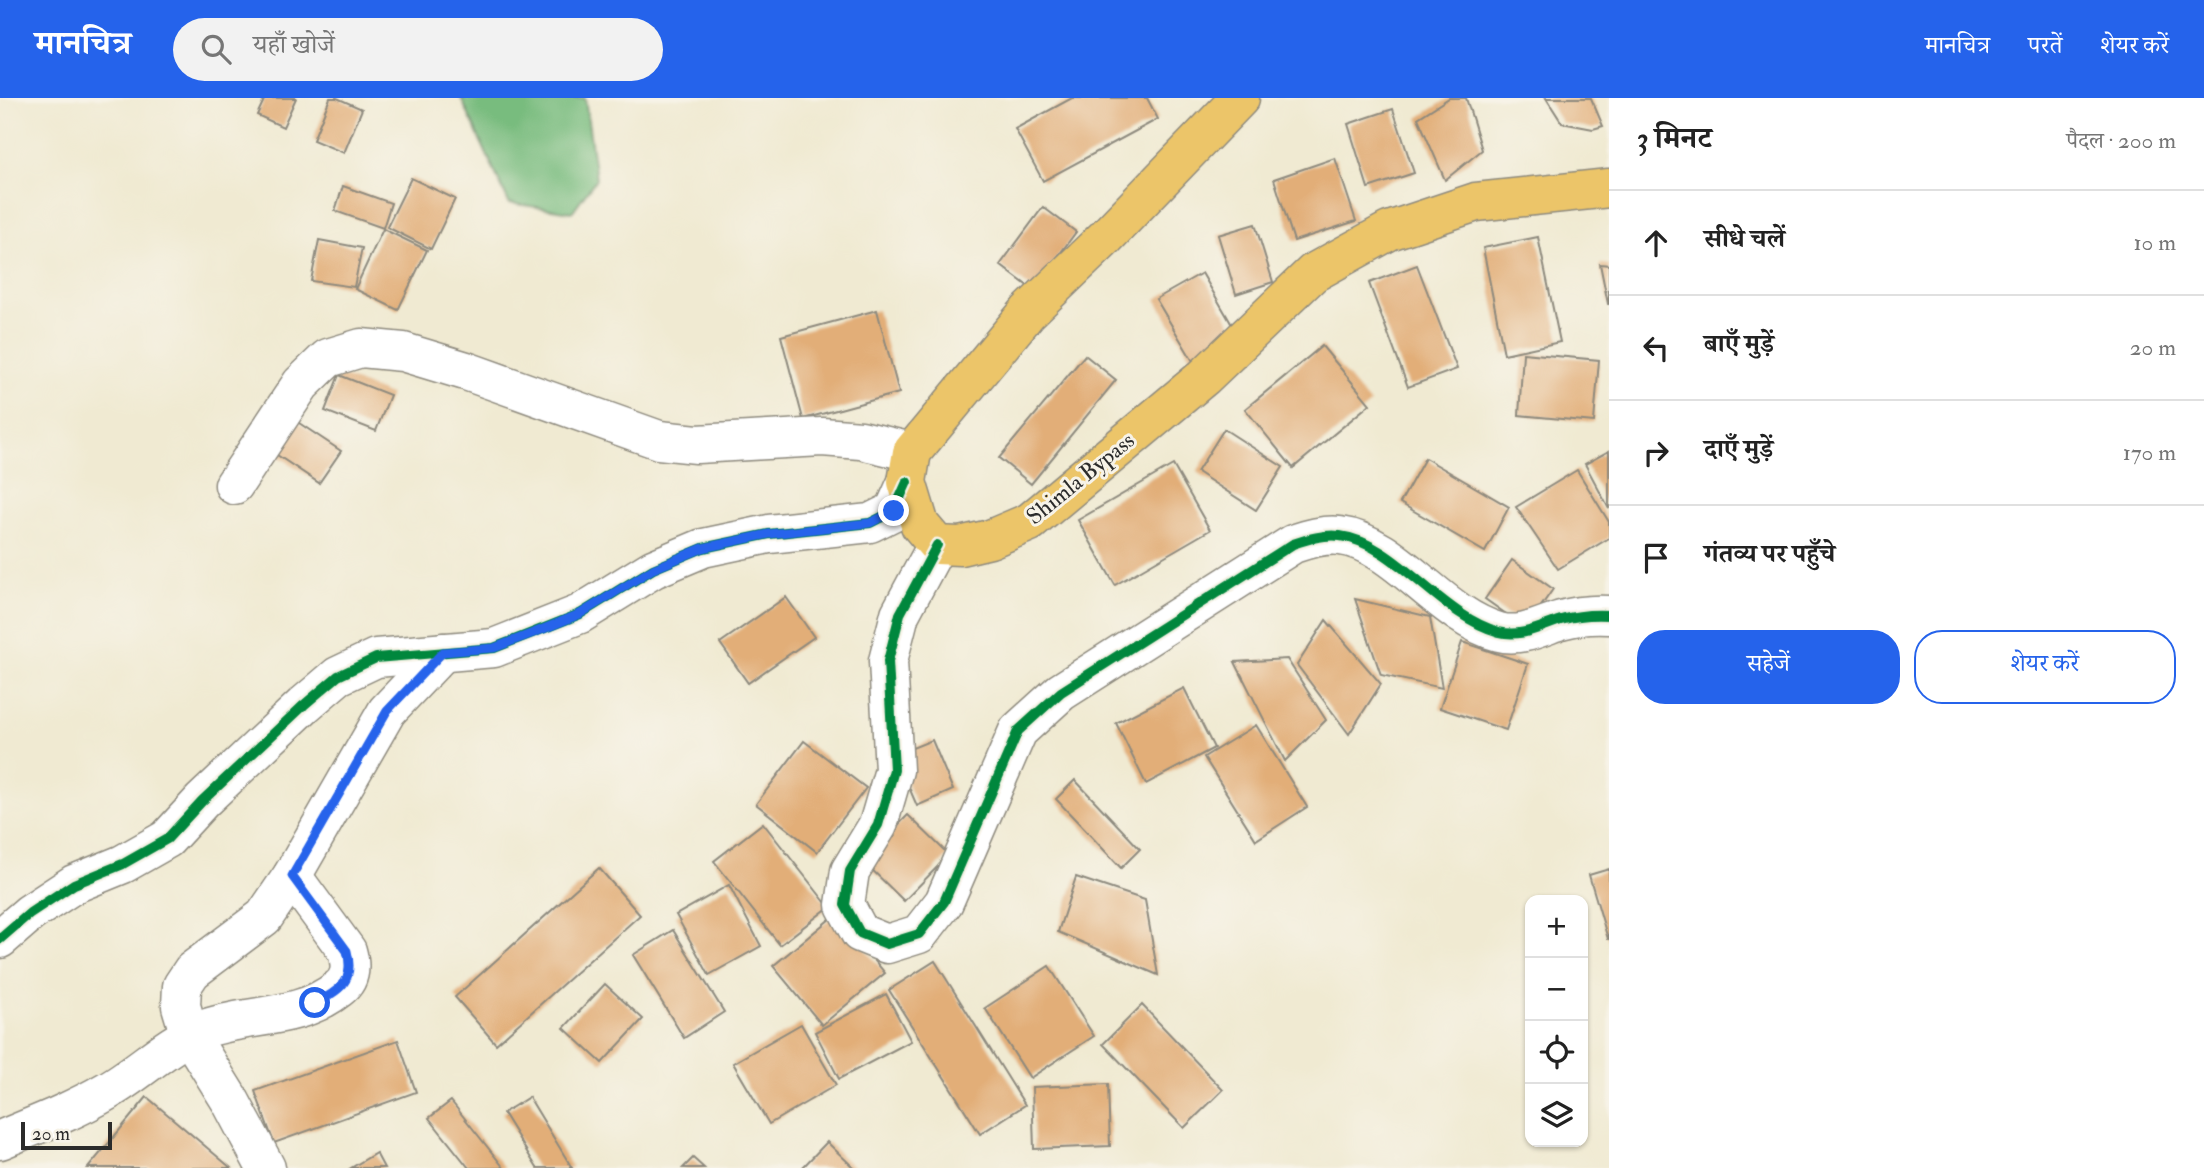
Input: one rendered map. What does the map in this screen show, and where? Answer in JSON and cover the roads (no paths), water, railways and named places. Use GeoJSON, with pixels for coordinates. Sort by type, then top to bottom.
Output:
{"type":"FeatureCollection","features":[{"type":"Feature","properties":{"kind":"highway"},"geometry":{"type":"LineString","coordinates":[[937,545],[920,525],[910,467],[1028,312],[1105,238],[1240,98]]}},
{"type":"Feature","properties":{"kind":"highway","name":"Shimla Bypass"},"geometry":{"type":"LineString","coordinates":[[937,545],[960,546],[990,539],[1030,522],[1205,377],[1313,273],[1389,230],[1476,202],[1609,188]]}},
{"type":"Feature","properties":{"kind":"street"},"geometry":{"type":"LineString","coordinates":[[0,939],[30,913],[74,884],[123,863],[167,839],[202,801],[338,676],[376,658],[494,648],[580,614],[653,569],[703,548],[769,534],[870,523],[894,511],[910,467],[861,440],[822,437],[697,444],[659,440],[466,371],[403,352],[361,348],[328,358],[301,384],[234,485]]}},
{"type":"Feature","properties":{"kind":"street"},"geometry":{"type":"LineString","coordinates":[[937,545],[900,614],[888,661],[894,770],[878,825],[850,871],[845,905],[860,933],[887,944],[919,934],[944,902],[1018,731],[1061,692],[1293,544],[1314,537],[1340,536],[1375,547],[1433,594],[1476,624],[1502,634],[1531,632],[1562,620],[1591,614],[1609,615]]}},
{"type":"Feature","properties":{"kind":"street"},"geometry":{"type":"LineString","coordinates":[[266,1168],[231,1102],[190,1036],[181,1006],[182,986],[192,971],[264,917],[292,876],[387,711],[443,652]]}},
{"type":"Feature","properties":{"kind":"street"},"geometry":{"type":"LineString","coordinates":[[0,1140],[61,1115],[106,1092],[190,1036],[220,1024],[297,1010],[341,988],[351,965],[347,951],[292,876]]}}]}
